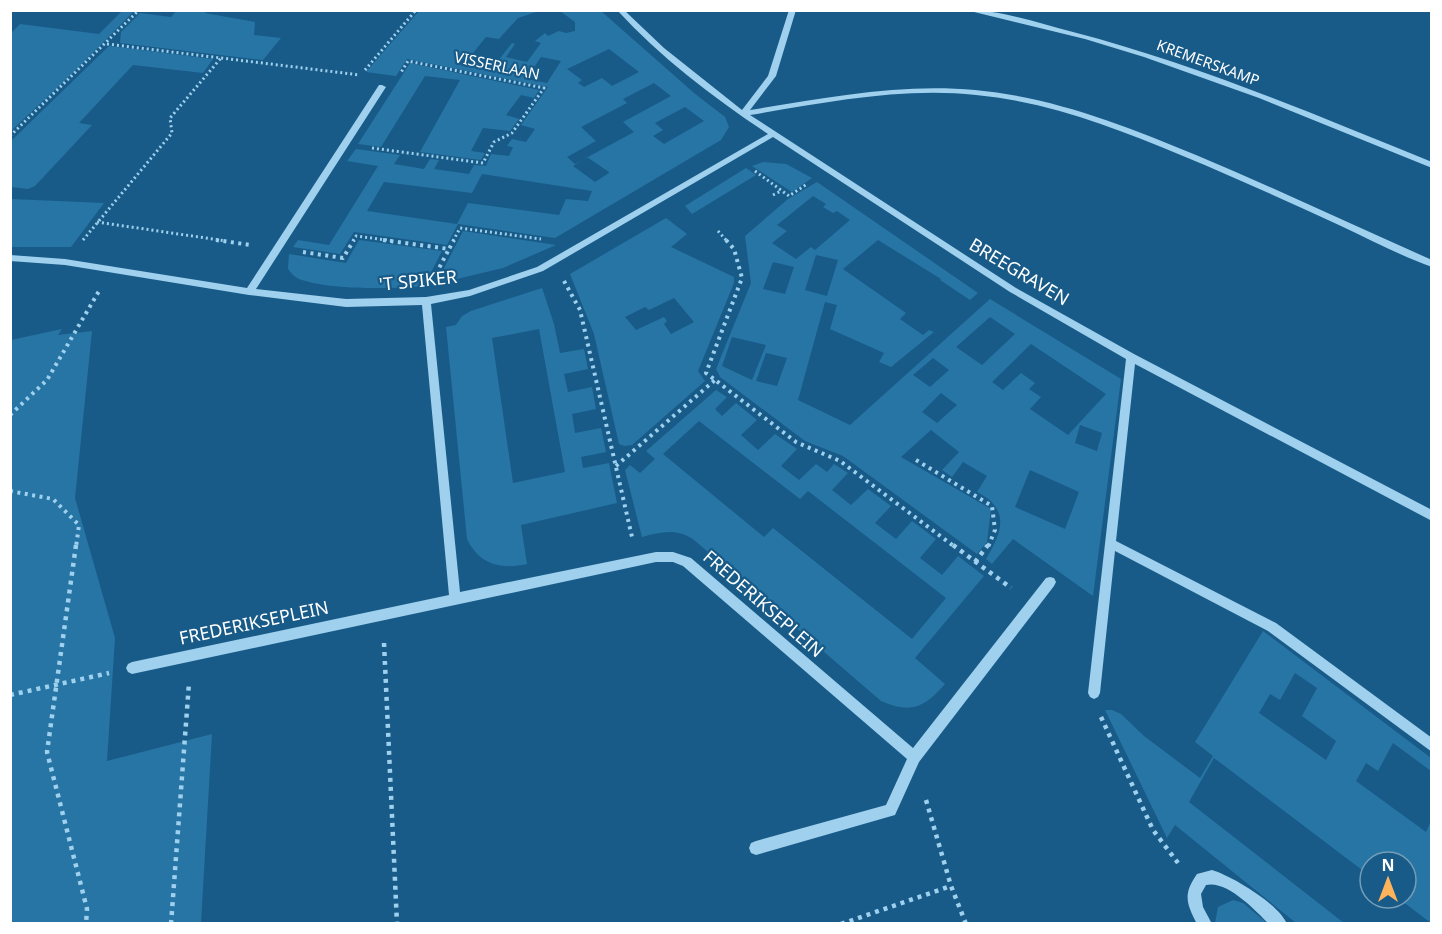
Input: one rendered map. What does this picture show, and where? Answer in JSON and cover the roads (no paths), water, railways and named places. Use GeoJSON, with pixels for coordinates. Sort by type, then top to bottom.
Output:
{"type":"FeatureCollection","features":[{"type":"Feature","properties":{"kind":"street","name":"BREEGRAVEN"},"geometry":{"type":"LineString","coordinates":[[620,10],[661,50],[742,114],[1013,290],[1131,357],[1431,516]]}},
{"type":"Feature","properties":{"kind":"street"},"geometry":{"type":"LineString","coordinates":[[742,114],[772,76],[793,10]]}},
{"type":"Feature","properties":{"kind":"street","name":"KREMERSKAMP"},"geometry":{"type":"LineString","coordinates":[[969,10],[1017,15],[1132,50],[1288,107],[1431,165]]}},
{"type":"Feature","properties":{"kind":"street"},"geometry":{"type":"LineString","coordinates":[[249,292],[382,87]]}},
{"type":"Feature","properties":{"kind":"street"},"geometry":{"type":"LineString","coordinates":[[742,114],[855,96],[932,91],[970,92],[1034,100],[1103,120],[1145,136],[1231,172],[1431,264]]}},
{"type":"Feature","properties":{"kind":"street","name":"'T SPIKER"},"geometry":{"type":"LineString","coordinates":[[10,258],[64,262],[249,292],[346,303],[426,301],[470,293],[527,274],[554,261],[773,134]]}},
{"type":"Feature","properties":{"kind":"street"},"geometry":{"type":"LineString","coordinates":[[426,301],[455,599]]}},
{"type":"Feature","properties":{"kind":"street"},"geometry":{"type":"LineString","coordinates":[[1094,693],[1104,582],[1112,544],[1131,357]]}},
{"type":"Feature","properties":{"kind":"street"},"geometry":{"type":"LineString","coordinates":[[1112,544],[1272,627],[1431,746]]}},
{"type":"Feature","properties":{"kind":"street","name":"FREDERIKSEPLEIN"},"geometry":{"type":"LineString","coordinates":[[132,668],[656,557],[673,557],[687,562],[914,757]]}},
{"type":"Feature","properties":{"kind":"street"},"geometry":{"type":"LineString","coordinates":[[756,848],[890,810],[914,757],[1050,582]]}},
{"type":"Feature","properties":{"kind":"street"},"geometry":{"type":"LineString","coordinates":[[1205,924],[1196,908],[1194,894],[1198,883],[1205,877],[1214,876],[1225,879],[1280,924]]}}]}
